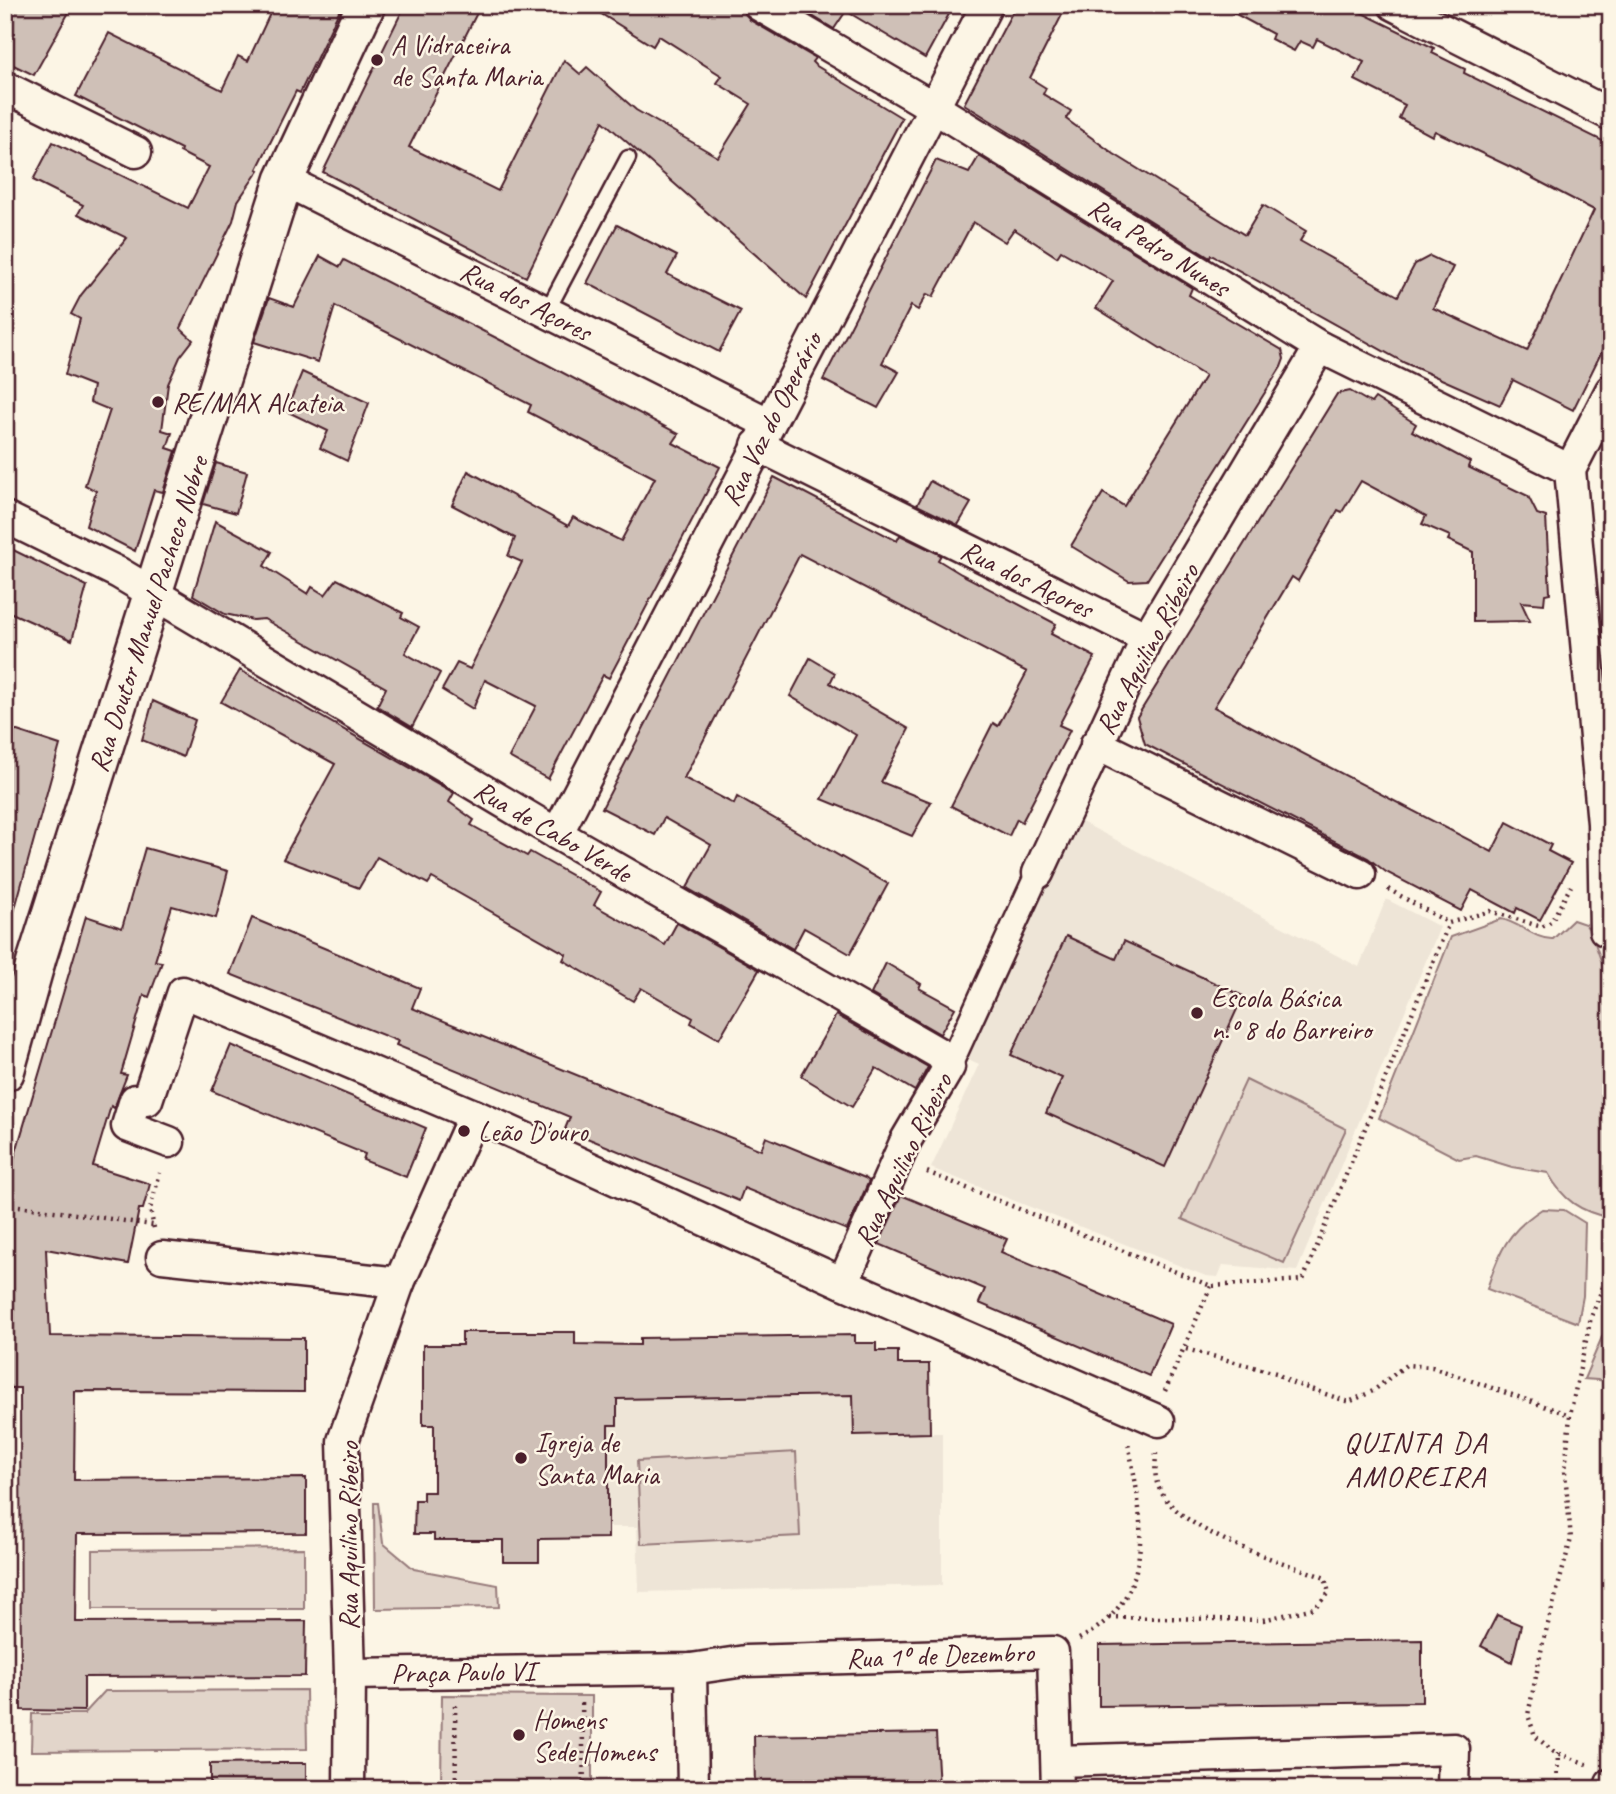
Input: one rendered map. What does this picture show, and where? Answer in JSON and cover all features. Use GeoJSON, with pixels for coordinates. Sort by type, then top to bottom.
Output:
{"type":"FeatureCollection","features":[{"type":"Feature","properties":{"kind":"street","name":"Rua Doutor Manuel Pacheco Nobre"},"geometry":{"type":"LineString","coordinates":[[5,1072],[37,958],[284,180],[366,5]]}},
{"type":"Feature","properties":{"kind":"street","name":"Rua Pedro Nunes"},"geometry":{"type":"LineString","coordinates":[[759,5],[933,107],[1320,347],[1570,470]]}},
{"type":"Feature","properties":{"kind":"street","name":"Rua Voz do Operário"},"geometry":{"type":"LineString","coordinates":[[557,834],[762,434],[987,5]]}},
{"type":"Feature","properties":{"kind":"street"},"geometry":{"type":"LineString","coordinates":[[1394,5],[1611,115]]}},
{"type":"Feature","properties":{"kind":"street"},"geometry":{"type":"LineString","coordinates":[[5,88],[136,152]]}},
{"type":"Feature","properties":{"kind":"street","name":"Rua dos Açores"},"geometry":{"type":"LineString","coordinates":[[284,180],[547,311],[762,434],[1147,638]]}},
{"type":"Feature","properties":{"kind":"street","name":"Rua Aquilino Ribeiro"},"geometry":{"type":"LineString","coordinates":[[843,1283],[897,1160],[949,1067],[1147,638],[1320,347]]}},
{"type":"Feature","properties":{"kind":"street"},"geometry":{"type":"LineString","coordinates":[[1608,937],[1604,875],[1607,823],[1570,470],[1611,390]]}},
{"type":"Feature","properties":{"kind":"street","name":"Rua de Cabo Verde"},"geometry":{"type":"LineString","coordinates":[[5,517],[119,573],[557,834],[940,1054],[949,1067]]}},
{"type":"Feature","properties":{"kind":"street"},"geometry":{"type":"LineString","coordinates":[[1096,744],[1360,874]]}},
{"type":"Feature","properties":{"kind":"street"},"geometry":{"type":"LineString","coordinates":[[169,1142],[127,1126],[135,1100],[147,1100],[183,992],[474,1115],[843,1283],[1159,1421]]}},
{"type":"Feature","properties":{"kind":"street","name":"Rua Aquilino Ribeiro"},"geometry":{"type":"LineString","coordinates":[[350,1674],[343,1441],[399,1283],[474,1115]]}},
{"type":"Feature","properties":{"kind":"street"},"geometry":{"type":"LineString","coordinates":[[162,1258],[399,1283]]}},
{"type":"Feature","properties":{"kind":"street","name":"Rua 1º de Dezembro"},"geometry":{"type":"LineString","coordinates":[[691,1669],[745,1661],[1053,1652],[1057,1775]]}},
{"type":"Feature","properties":{"kind":"street"},"geometry":{"type":"LineString","coordinates":[[691,1669],[693,1789]]}},
{"type":"Feature","properties":{"kind":"street","name":"Praça Paulo VI"},"geometry":{"type":"LineString","coordinates":[[349,1789],[350,1674],[691,1669]]}},
{"type":"Feature","properties":{"kind":"street"},"geometry":{"type":"LineString","coordinates":[[1057,1775],[1454,1749],[1453,1789]]}},
{"type":"Feature","properties":{"kind":"lane"},"geometry":{"type":"LineString","coordinates":[[547,311],[628,159]]}},
{"type":"Feature","properties":{"kind":"path"},"geometry":{"type":"LineString","coordinates":[[1360,874],[1449,923],[1490,911],[1542,927],[1551,922],[1572,883],[1604,875]]}},
{"type":"Feature","properties":{"kind":"path"},"geometry":{"type":"LineString","coordinates":[[897,1160],[1211,1286],[1303,1280],[1449,923]]}},
{"type":"Feature","properties":{"kind":"path"},"geometry":{"type":"LineString","coordinates":[[5,1204],[153,1225]]}},
{"type":"Feature","properties":{"kind":"path"},"geometry":{"type":"LineString","coordinates":[[1603,1779],[1558,1754],[1535,1736],[1528,1715],[1543,1642],[1571,1539],[1565,1472],[1570,1415],[1591,1317],[1611,1267]]}},
{"type":"Feature","properties":{"kind":"path"},"geometry":{"type":"LineString","coordinates":[[1109,1617],[1263,1620],[1314,1608],[1329,1593],[1325,1578],[1202,1529],[1175,1510],[1157,1483],[1156,1436],[1161,1400],[1186,1349],[1211,1286]]}},
{"type":"Feature","properties":{"kind":"path"},"geometry":{"type":"LineString","coordinates":[[1186,1349],[1276,1373],[1290,1382],[1349,1402],[1373,1391],[1406,1365],[1432,1367],[1570,1415]]}},
{"type":"Feature","properties":{"kind":"path"},"geometry":{"type":"LineString","coordinates":[[1053,1652],[1098,1629],[1128,1597],[1140,1562],[1141,1504],[1119,1404]]}},
{"type":"Feature","properties":{"kind":"path"},"geometry":{"type":"LineString","coordinates":[[572,1703],[583,1703],[584,1789]]}},
{"type":"Feature","properties":{"kind":"path"},"geometry":{"type":"LineString","coordinates":[[456,1789],[455,1704],[467,1704]]}},
{"type":"Feature","properties":{"kind":"path"},"geometry":{"type":"LineString","coordinates":[[1557,1789],[1558,1754]]}},
{"type":"Feature","properties":{"kind":"shaded area","name":"Escola Básica n.º 8 do Barreiro"},"geometry":{"type":"Polygon","coordinates":[[[1076,819],[1359,967],[1386,899],[1440,927],[1297,1271],[1223,1265],[1218,1277],[1206,1276],[931,1168],[979,1064],[968,1059],[1076,819]]]}},
{"type":"Feature","properties":{"kind":"shaded area"},"geometry":{"type":"Polygon","coordinates":[[[1501,919],[1546,939],[1553,939],[1573,920],[1585,924],[1591,932],[1611,989],[1611,1218],[1581,1208],[1566,1198],[1548,1173],[1512,1167],[1476,1156],[1459,1159],[1379,1118],[1451,937],[1501,919]]]}},
{"type":"Feature","properties":{"kind":"shaded area"},"geometry":{"type":"Polygon","coordinates":[[[1246,1080],[1346,1129],[1284,1263],[1182,1219],[1246,1080]]]}},
{"type":"Feature","properties":{"kind":"shaded area"},"geometry":{"type":"Polygon","coordinates":[[[1542,1209],[1564,1210],[1585,1223],[1583,1296],[1578,1323],[1487,1289],[1506,1243],[1521,1225],[1542,1209]]]}},
{"type":"Feature","properties":{"kind":"shaded area"},"geometry":{"type":"Polygon","coordinates":[[[1611,1316],[1611,1381],[1584,1379],[1611,1316]]]}},
{"type":"Feature","properties":{"kind":"shaded area"},"geometry":{"type":"Polygon","coordinates":[[[855,1335],[856,1343],[876,1343],[876,1351],[898,1351],[899,1364],[929,1364],[930,1433],[942,1433],[942,1585],[639,1592],[637,1527],[608,1527],[608,1425],[617,1425],[617,1345],[640,1345],[640,1338],[855,1335]]]}},
{"type":"Feature","properties":{"kind":"shaded area"},"geometry":{"type":"Polygon","coordinates":[[[796,1452],[800,1536],[641,1544],[637,1461],[796,1452]]]}},
{"type":"Feature","properties":{"kind":"shaded area"},"geometry":{"type":"Polygon","coordinates":[[[374,1503],[378,1503],[383,1543],[414,1569],[498,1585],[499,1607],[375,1609],[374,1503]]]}},
{"type":"Feature","properties":{"kind":"shaded area"},"geometry":{"type":"Polygon","coordinates":[[[304,1548],[304,1609],[93,1609],[93,1550],[304,1548]]]}},
{"type":"Feature","properties":{"kind":"shaded area"},"geometry":{"type":"Polygon","coordinates":[[[306,1690],[307,1749],[31,1751],[32,1714],[84,1714],[105,1691],[306,1690]]]}},
{"type":"Feature","properties":{"kind":"shaded area"},"geometry":{"type":"Polygon","coordinates":[[[442,1695],[592,1696],[592,1789],[441,1789],[442,1695]]]}},
{"type":"Feature","properties":{"kind":"building"},"geometry":{"type":"Polygon","coordinates":[[[5,5],[73,5],[34,75],[5,61],[5,5]]]}},
{"type":"Feature","properties":{"kind":"building"},"geometry":{"type":"Polygon","coordinates":[[[274,5],[342,5],[300,93],[296,91],[257,169],[259,170],[238,201],[233,221],[180,328],[193,340],[180,357],[168,384],[162,430],[172,433],[167,448],[176,451],[163,492],[154,490],[135,551],[86,526],[96,491],[85,485],[110,410],[90,402],[93,386],[65,375],[80,319],[71,314],[81,295],[127,238],[78,214],[83,205],[33,180],[53,142],[188,208],[209,167],[180,152],[181,149],[76,96],[109,33],[222,90],[238,56],[248,61],[274,5]]]}},
{"type":"Feature","properties":{"kind":"building"},"geometry":{"type":"Polygon","coordinates":[[[405,5],[481,5],[409,147],[498,191],[564,60],[580,74],[587,67],[636,110],[718,157],[751,104],[717,83],[722,76],[659,36],[653,46],[587,5],[742,5],[750,20],[815,58],[812,62],[815,65],[902,118],[806,299],[603,121],[526,277],[323,172],[405,5]]]}},
{"type":"Feature","properties":{"kind":"building"},"geometry":{"type":"Polygon","coordinates":[[[794,5],[954,5],[925,58],[846,11],[834,29],[794,5]]]}},
{"type":"Feature","properties":{"kind":"building"},"geometry":{"type":"Polygon","coordinates":[[[1016,5],[1067,5],[1030,78],[1046,88],[1043,94],[1071,111],[1066,119],[1114,154],[1245,235],[1263,205],[1306,231],[1300,241],[1398,296],[1415,264],[1430,256],[1453,267],[1433,308],[1527,351],[1594,210],[1435,131],[1432,136],[1399,118],[1405,105],[1355,80],[1364,62],[1317,39],[1313,47],[1300,41],[1294,51],[1271,39],[1273,34],[1219,5],[1346,5],[1434,48],[1432,53],[1465,69],[1464,73],[1611,145],[1611,333],[1573,410],[1513,380],[1500,405],[1405,363],[1211,255],[1210,258],[964,104],[1016,5]]]}},
{"type":"Feature","properties":{"kind":"building"},"geometry":{"type":"Polygon","coordinates":[[[979,156],[1192,288],[1189,295],[1282,350],[1284,359],[1281,367],[1147,580],[1129,581],[1071,546],[1103,493],[1124,506],[1205,376],[1096,308],[1113,281],[1061,251],[1057,257],[1014,229],[1005,242],[973,222],[933,297],[927,294],[918,310],[911,306],[882,363],[899,372],[878,408],[823,380],[936,160],[969,173],[979,156]]]}},
{"type":"Feature","properties":{"kind":"building"},"geometry":{"type":"Polygon","coordinates":[[[617,225],[677,256],[667,274],[741,311],[719,352],[587,283],[617,225]]]}},
{"type":"Feature","properties":{"kind":"building"},"geometry":{"type":"Polygon","coordinates":[[[320,256],[340,267],[344,260],[679,434],[673,443],[720,467],[609,678],[603,675],[548,779],[509,757],[536,706],[485,680],[473,709],[442,690],[457,663],[470,669],[522,562],[508,556],[515,538],[452,505],[468,471],[568,526],[573,517],[621,541],[655,478],[528,412],[531,405],[335,306],[318,362],[254,342],[269,298],[294,307],[320,256]]]}},
{"type":"Feature","properties":{"kind":"building"},"geometry":{"type":"Polygon","coordinates":[[[302,372],[369,403],[347,461],[320,448],[328,431],[286,411],[302,372]]]}},
{"type":"Feature","properties":{"kind":"building"},"geometry":{"type":"Polygon","coordinates":[[[1350,391],[1371,403],[1375,398],[1416,424],[1412,431],[1470,462],[1468,467],[1528,496],[1537,514],[1546,517],[1550,593],[1545,594],[1544,604],[1521,602],[1530,621],[1473,622],[1473,552],[1448,540],[1450,536],[1422,524],[1426,516],[1361,481],[1342,512],[1338,510],[1298,581],[1292,577],[1214,707],[1492,852],[1507,822],[1551,845],[1548,851],[1571,863],[1540,920],[1517,908],[1515,913],[1472,890],[1461,911],[1386,872],[1368,858],[1145,744],[1137,717],[1337,394],[1350,391]]]}},
{"type":"Feature","properties":{"kind":"building"},"geometry":{"type":"Polygon","coordinates":[[[216,463],[247,472],[236,513],[203,504],[216,463]]]}},
{"type":"Feature","properties":{"kind":"building"},"geometry":{"type":"Polygon","coordinates":[[[774,477],[897,541],[900,535],[941,555],[938,560],[961,574],[1056,624],[1051,634],[1095,657],[1059,725],[1070,730],[1022,822],[1017,819],[1009,836],[951,806],[993,723],[998,726],[1027,672],[800,554],[684,778],[734,804],[737,797],[888,884],[850,954],[804,928],[793,949],[687,888],[711,845],[664,818],[655,835],[602,808],[774,477]]]}},
{"type":"Feature","properties":{"kind":"building"},"geometry":{"type":"Polygon","coordinates":[[[930,481],[971,503],[958,525],[917,505],[930,481]]]}},
{"type":"Feature","properties":{"kind":"building"},"geometry":{"type":"Polygon","coordinates":[[[215,521],[272,552],[264,566],[308,594],[312,587],[325,595],[337,579],[403,613],[401,617],[419,627],[405,653],[440,673],[412,727],[377,706],[386,688],[264,619],[253,620],[225,614],[193,595],[215,521]]]}},
{"type":"Feature","properties":{"kind":"building"},"geometry":{"type":"Polygon","coordinates":[[[5,546],[87,586],[72,640],[5,610],[5,546]]]}},
{"type":"Feature","properties":{"kind":"building"},"geometry":{"type":"Polygon","coordinates":[[[810,658],[835,673],[830,683],[909,729],[881,782],[931,802],[912,836],[822,799],[856,735],[790,696],[810,658]]]}},
{"type":"Feature","properties":{"kind":"building"},"geometry":{"type":"Polygon","coordinates":[[[240,670],[454,793],[449,802],[474,820],[471,825],[527,856],[530,852],[601,892],[594,905],[665,945],[677,923],[759,970],[719,1039],[691,1023],[693,1018],[641,988],[633,1001],[563,960],[566,954],[432,878],[428,884],[377,857],[359,888],[283,859],[335,764],[221,702],[240,670]]]}},
{"type":"Feature","properties":{"kind":"building"},"geometry":{"type":"Polygon","coordinates":[[[153,701],[195,720],[183,757],[142,740],[153,701]]]}},
{"type":"Feature","properties":{"kind":"building"},"geometry":{"type":"Polygon","coordinates":[[[5,727],[60,745],[14,912],[5,911],[5,727]]]}},
{"type":"Feature","properties":{"kind":"building"},"geometry":{"type":"Polygon","coordinates":[[[145,848],[228,871],[216,918],[172,906],[155,961],[162,962],[149,997],[144,995],[121,1074],[127,1075],[114,1108],[111,1106],[93,1166],[150,1184],[143,1209],[139,1209],[128,1264],[46,1249],[50,1336],[304,1338],[304,1392],[75,1391],[74,1480],[306,1478],[306,1533],[77,1534],[76,1622],[306,1621],[305,1676],[84,1677],[84,1711],[21,1710],[20,1388],[5,1388],[5,1189],[86,916],[122,928],[145,848]]]}},
{"type":"Feature","properties":{"kind":"building"},"geometry":{"type":"Polygon","coordinates":[[[252,918],[420,988],[412,1008],[761,1150],[766,1137],[865,1178],[869,1181],[847,1230],[744,1188],[739,1201],[565,1129],[570,1117],[396,1045],[398,1041],[230,974],[252,918]]]}},
{"type":"Feature","properties":{"kind":"building"},"geometry":{"type":"Polygon","coordinates":[[[1066,936],[1116,959],[1124,941],[1243,996],[1165,1167],[1046,1113],[1062,1078],[1011,1055],[1066,936]]]}},
{"type":"Feature","properties":{"kind":"building"},"geometry":{"type":"Polygon","coordinates":[[[886,963],[921,984],[919,988],[955,1008],[940,1034],[871,994],[886,963]]]}},
{"type":"Feature","properties":{"kind":"building"},"geometry":{"type":"Polygon","coordinates":[[[836,1015],[928,1067],[915,1091],[876,1068],[852,1107],[801,1076],[836,1015]]]}},
{"type":"Feature","properties":{"kind":"building"},"geometry":{"type":"Polygon","coordinates":[[[231,1045],[426,1128],[406,1177],[363,1160],[365,1154],[212,1091],[231,1045]]]}},
{"type":"Feature","properties":{"kind":"building"},"geometry":{"type":"Polygon","coordinates":[[[901,1195],[1007,1239],[1001,1252],[1171,1324],[1149,1376],[979,1303],[985,1289],[879,1244],[901,1195]]]}},
{"type":"Feature","properties":{"kind":"building","name":"Igreja de Santa Maria"},"geometry":{"type":"Polygon","coordinates":[[[462,1332],[575,1332],[575,1344],[640,1345],[640,1338],[855,1335],[855,1343],[876,1343],[876,1351],[898,1351],[898,1364],[929,1364],[930,1433],[854,1435],[853,1395],[617,1399],[617,1425],[608,1425],[608,1538],[539,1539],[539,1562],[503,1562],[503,1540],[434,1540],[434,1534],[414,1534],[415,1500],[423,1500],[423,1492],[434,1492],[434,1425],[423,1425],[423,1345],[462,1345],[462,1332]]]}},
{"type":"Feature","properties":{"kind":"building"},"geometry":{"type":"Polygon","coordinates":[[[1497,1615],[1521,1625],[1512,1662],[1481,1646],[1497,1615]]]}},
{"type":"Feature","properties":{"kind":"building"},"geometry":{"type":"Polygon","coordinates":[[[1422,1640],[1422,1702],[1099,1706],[1099,1645],[1422,1640]]]}},
{"type":"Feature","properties":{"kind":"building"},"geometry":{"type":"Polygon","coordinates":[[[936,1733],[939,1789],[755,1789],[754,1736],[936,1733]]]}},
{"type":"Feature","properties":{"kind":"building"},"geometry":{"type":"Polygon","coordinates":[[[306,1763],[306,1789],[210,1789],[210,1764],[306,1763]]]}},
{"type":"Feature","properties":{"kind":"place","name":"A Vidraceira de Santa Maria"},"geometry":{"type":"Point","coordinates":[377,60]}},
{"type":"Feature","properties":{"kind":"place","name":"RE/MAX Alcateia"},"geometry":{"type":"Point","coordinates":[158,402]}},
{"type":"Feature","properties":{"kind":"place","name":"Escola Básica n.º 8 do Barreiro"},"geometry":{"type":"Point","coordinates":[1197,1013]}},
{"type":"Feature","properties":{"kind":"place","name":"Leão D'ouro"},"geometry":{"type":"Point","coordinates":[464,1131]}},
{"type":"Feature","properties":{"kind":"place","name":"Igreja de Santa Maria"},"geometry":{"type":"Point","coordinates":[521,1458]}},
{"type":"Feature","properties":{"kind":"place","name":"Homens Sede Homens"},"geometry":{"type":"Point","coordinates":[519,1735]}},
{"type":"Feature","properties":{"kind":"district","name":"QUINTA DA AMOREIRA"},"geometry":{"type":"Point","coordinates":[1416,1459]}}]}
